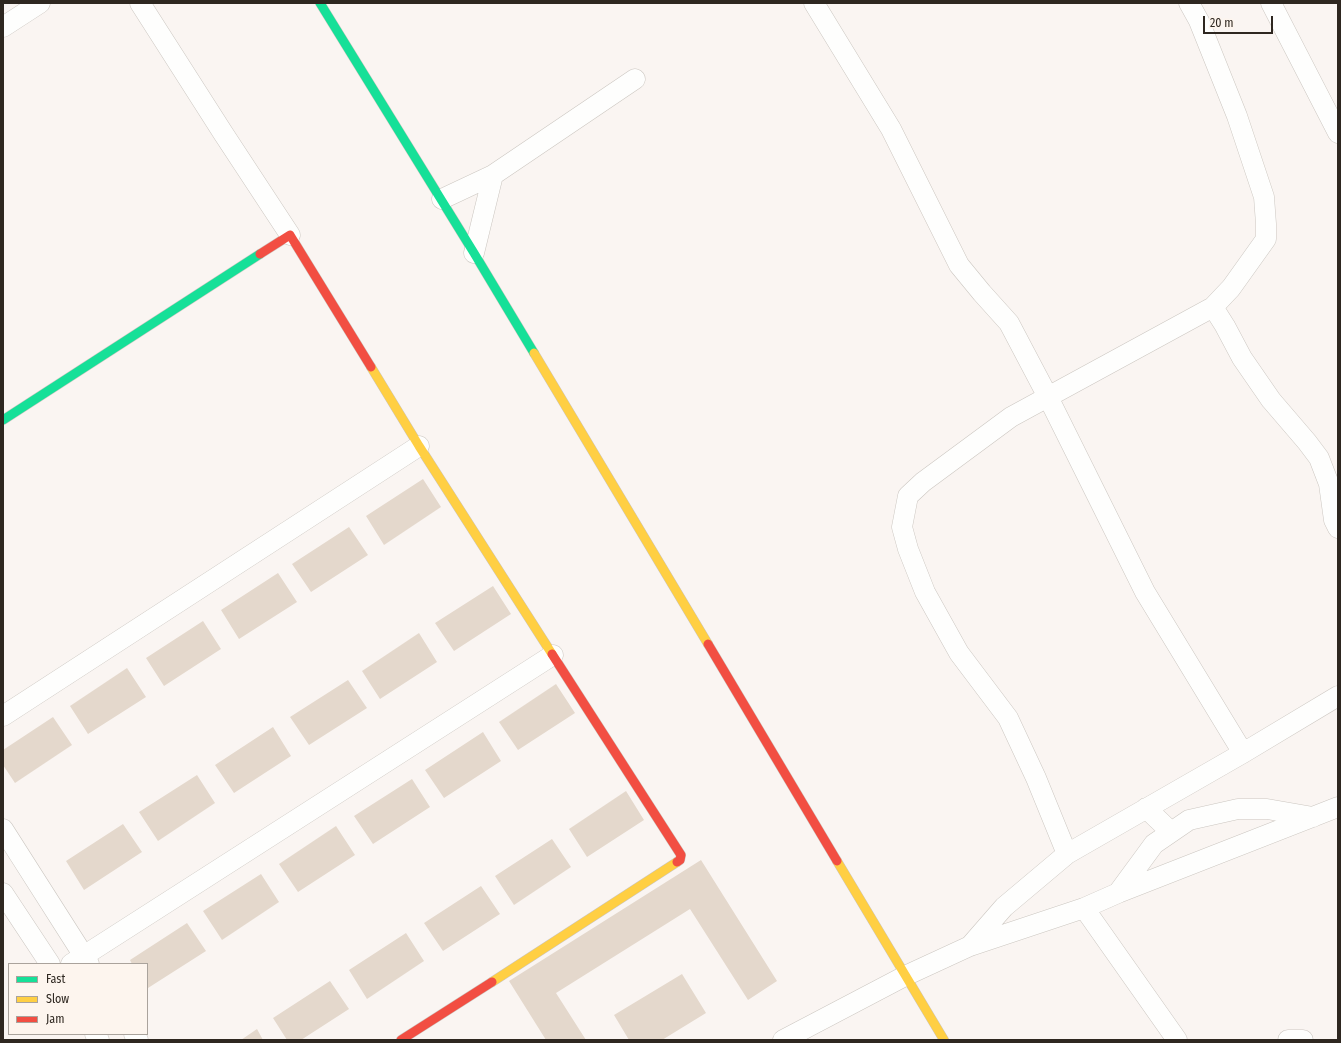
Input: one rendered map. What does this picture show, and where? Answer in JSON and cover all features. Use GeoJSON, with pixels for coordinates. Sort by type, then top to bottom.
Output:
{"type":"FeatureCollection","features":[{"type":"Feature","properties":{"kind":"street"},"geometry":{"type":"LineString","coordinates":[[3,27],[40,3]]}},
{"type":"Feature","properties":{"kind":"street"},"geometry":{"type":"LineString","coordinates":[[140,3],[290,235],[419,446],[681,855],[681,858],[401,1040]]}},
{"type":"Feature","properties":{"kind":"street"},"geometry":{"type":"LineString","coordinates":[[320,3],[442,199],[944,1040]]}},
{"type":"Feature","properties":{"kind":"street"},"geometry":{"type":"LineString","coordinates":[[814,3],[891,129],[959,265],[982,294],[1009,323],[1146,592],[1243,753]]}},
{"type":"Feature","properties":{"kind":"street"},"geometry":{"type":"LineString","coordinates":[[1067,854],[1036,778],[1008,718],[959,653],[924,592],[908,549],[902,527],[908,496],[923,482],[1011,417],[1213,307],[1231,288],[1266,239],[1264,197],[1237,116],[1199,21],[1189,3]]}},
{"type":"Feature","properties":{"kind":"street"},"geometry":{"type":"LineString","coordinates":[[1271,3],[1338,133]]}},
{"type":"Feature","properties":{"kind":"street"},"geometry":{"type":"LineString","coordinates":[[442,199],[493,175],[636,79]]}},
{"type":"Feature","properties":{"kind":"street"},"geometry":{"type":"LineString","coordinates":[[474,253],[493,175]]}},
{"type":"Feature","properties":{"kind":"street"},"geometry":{"type":"LineString","coordinates":[[3,420],[290,235]]}},
{"type":"Feature","properties":{"kind":"street"},"geometry":{"type":"LineString","coordinates":[[1213,307],[1242,358],[1271,400],[1308,442],[1319,458],[1329,484],[1334,520],[1338,528]]}},
{"type":"Feature","properties":{"kind":"street"},"geometry":{"type":"LineString","coordinates":[[3,716],[419,446]]}},
{"type":"Feature","properties":{"kind":"street"},"geometry":{"type":"LineString","coordinates":[[3,829],[81,962],[553,655]]}},
{"type":"Feature","properties":{"kind":"street"},"geometry":{"type":"LineString","coordinates":[[970,946],[1004,907],[1067,854],[1243,753],[1338,696]]}},
{"type":"Feature","properties":{"kind":"street"},"geometry":{"type":"LineString","coordinates":[[782,1040],[905,976],[970,946],[1084,908],[1118,893],[1338,807]]}},
{"type":"Feature","properties":{"kind":"street"},"geometry":{"type":"LineString","coordinates":[[1146,808],[1171,832]]}},
{"type":"Feature","properties":{"kind":"street"},"geometry":{"type":"LineString","coordinates":[[1118,893],[1154,844],[1189,820],[1238,809],[1267,809],[1313,817]]}},
{"type":"Feature","properties":{"kind":"street"},"geometry":{"type":"LineString","coordinates":[[3,893],[49,963]]}},
{"type":"Feature","properties":{"kind":"street"},"geometry":{"type":"LineString","coordinates":[[1084,908],[1177,1040]]}},
{"type":"Feature","properties":{"kind":"street"},"geometry":{"type":"LineString","coordinates":[[1288,1040],[1303,1040]]}},
{"type":"Feature","properties":{"kind":"building"},"geometry":{"type":"Polygon","coordinates":[[[423,479],[441,507],[384,545],[366,516],[423,479]]]}},
{"type":"Feature","properties":{"kind":"building"},"geometry":{"type":"Polygon","coordinates":[[[349,527],[368,555],[311,592],[292,564],[349,527]]]}},
{"type":"Feature","properties":{"kind":"building"},"geometry":{"type":"Polygon","coordinates":[[[278,573],[297,602],[239,639],[221,610],[278,573]]]}},
{"type":"Feature","properties":{"kind":"building"},"geometry":{"type":"Polygon","coordinates":[[[493,586],[511,614],[454,651],[435,623],[493,586]]]}},
{"type":"Feature","properties":{"kind":"building"},"geometry":{"type":"Polygon","coordinates":[[[203,621],[221,649],[164,686],[146,658],[203,621]]]}},
{"type":"Feature","properties":{"kind":"building"},"geometry":{"type":"Polygon","coordinates":[[[419,633],[437,662],[380,699],[362,671],[419,633]]]}},
{"type":"Feature","properties":{"kind":"building"},"geometry":{"type":"Polygon","coordinates":[[[127,668],[146,697],[88,734],[70,706],[127,668]]]}},
{"type":"Feature","properties":{"kind":"building"},"geometry":{"type":"Polygon","coordinates":[[[348,680],[367,708],[309,745],[290,717],[348,680]]]}},
{"type":"Feature","properties":{"kind":"building"},"geometry":{"type":"Polygon","coordinates":[[[556,684],[575,713],[518,750],[499,722],[556,684]]]}},
{"type":"Feature","properties":{"kind":"building"},"geometry":{"type":"Polygon","coordinates":[[[53,717],[72,745],[15,783],[3,765],[3,750],[53,717]]]}},
{"type":"Feature","properties":{"kind":"building"},"geometry":{"type":"Polygon","coordinates":[[[273,727],[291,756],[234,793],[215,765],[273,727]]]}},
{"type":"Feature","properties":{"kind":"building"},"geometry":{"type":"Polygon","coordinates":[[[483,732],[501,761],[444,798],[425,770],[483,732]]]}},
{"type":"Feature","properties":{"kind":"building"},"geometry":{"type":"Polygon","coordinates":[[[197,775],[215,803],[158,841],[139,812],[197,775]]]}},
{"type":"Feature","properties":{"kind":"building"},"geometry":{"type":"Polygon","coordinates":[[[412,779],[430,807],[373,844],[354,816],[412,779]]]}},
{"type":"Feature","properties":{"kind":"building"},"geometry":{"type":"Polygon","coordinates":[[[626,791],[644,820],[587,857],[569,829],[626,791]]]}},
{"type":"Feature","properties":{"kind":"building"},"geometry":{"type":"Polygon","coordinates":[[[123,824],[142,852],[84,890],[66,861],[123,824]]]}},
{"type":"Feature","properties":{"kind":"building"},"geometry":{"type":"Polygon","coordinates":[[[336,826],[355,855],[298,892],[279,864],[336,826]]]}},
{"type":"Feature","properties":{"kind":"building"},"geometry":{"type":"Polygon","coordinates":[[[552,839],[571,867],[514,905],[495,876],[552,839]]]}},
{"type":"Feature","properties":{"kind":"building"},"geometry":{"type":"Polygon","coordinates":[[[701,860],[777,981],[748,1000],[690,909],[556,993],[586,1040],[546,1040],[509,981],[701,860]]]}},
{"type":"Feature","properties":{"kind":"building"},"geometry":{"type":"Polygon","coordinates":[[[261,874],[279,902],[222,940],[203,911],[261,874]]]}},
{"type":"Feature","properties":{"kind":"building"},"geometry":{"type":"Polygon","coordinates":[[[481,886],[500,914],[443,951],[424,923],[481,886]]]}},
{"type":"Feature","properties":{"kind":"building"},"geometry":{"type":"Polygon","coordinates":[[[187,923],[206,951],[148,988],[148,963],[132,963],[130,960],[187,923]]]}},
{"type":"Feature","properties":{"kind":"building"},"geometry":{"type":"Polygon","coordinates":[[[406,933],[424,961],[367,999],[349,970],[406,933]]]}},
{"type":"Feature","properties":{"kind":"building"},"geometry":{"type":"Polygon","coordinates":[[[682,974],[706,1013],[662,1040],[629,1040],[614,1015],[682,974]]]}},
{"type":"Feature","properties":{"kind":"building"},"geometry":{"type":"Polygon","coordinates":[[[330,981],[349,1009],[301,1040],[287,1040],[273,1018],[330,981]]]}},
{"type":"Feature","properties":{"kind":"building"},"geometry":{"type":"Polygon","coordinates":[[[257,1029],[263,1040],[241,1040],[257,1029]]]}},
{"type":"Feature","properties":{"kind":"traffic: fast"},"geometry":{"type":"LineString","coordinates":[[320,3],[534,353]]}},
{"type":"Feature","properties":{"kind":"traffic: fast"},"geometry":{"type":"LineString","coordinates":[[3,420],[260,254]]}},
{"type":"Feature","properties":{"kind":"traffic: slow"},"geometry":{"type":"LineString","coordinates":[[534,353],[708,644]]}},
{"type":"Feature","properties":{"kind":"traffic: slow"},"geometry":{"type":"LineString","coordinates":[[371,367],[419,446],[552,654]]}},
{"type":"Feature","properties":{"kind":"traffic: slow"},"geometry":{"type":"LineString","coordinates":[[837,861],[944,1040]]}},
{"type":"Feature","properties":{"kind":"traffic: slow"},"geometry":{"type":"LineString","coordinates":[[492,982],[677,862]]}},
{"type":"Feature","properties":{"kind":"traffic: jam"},"geometry":{"type":"LineString","coordinates":[[260,254],[290,235],[371,367]]}},
{"type":"Feature","properties":{"kind":"traffic: jam"},"geometry":{"type":"LineString","coordinates":[[708,644],[837,861]]}},
{"type":"Feature","properties":{"kind":"traffic: jam"},"geometry":{"type":"LineString","coordinates":[[552,654],[681,855],[680,860],[677,862]]}},
{"type":"Feature","properties":{"kind":"traffic: jam"},"geometry":{"type":"LineString","coordinates":[[401,1040],[492,982]]}}]}
